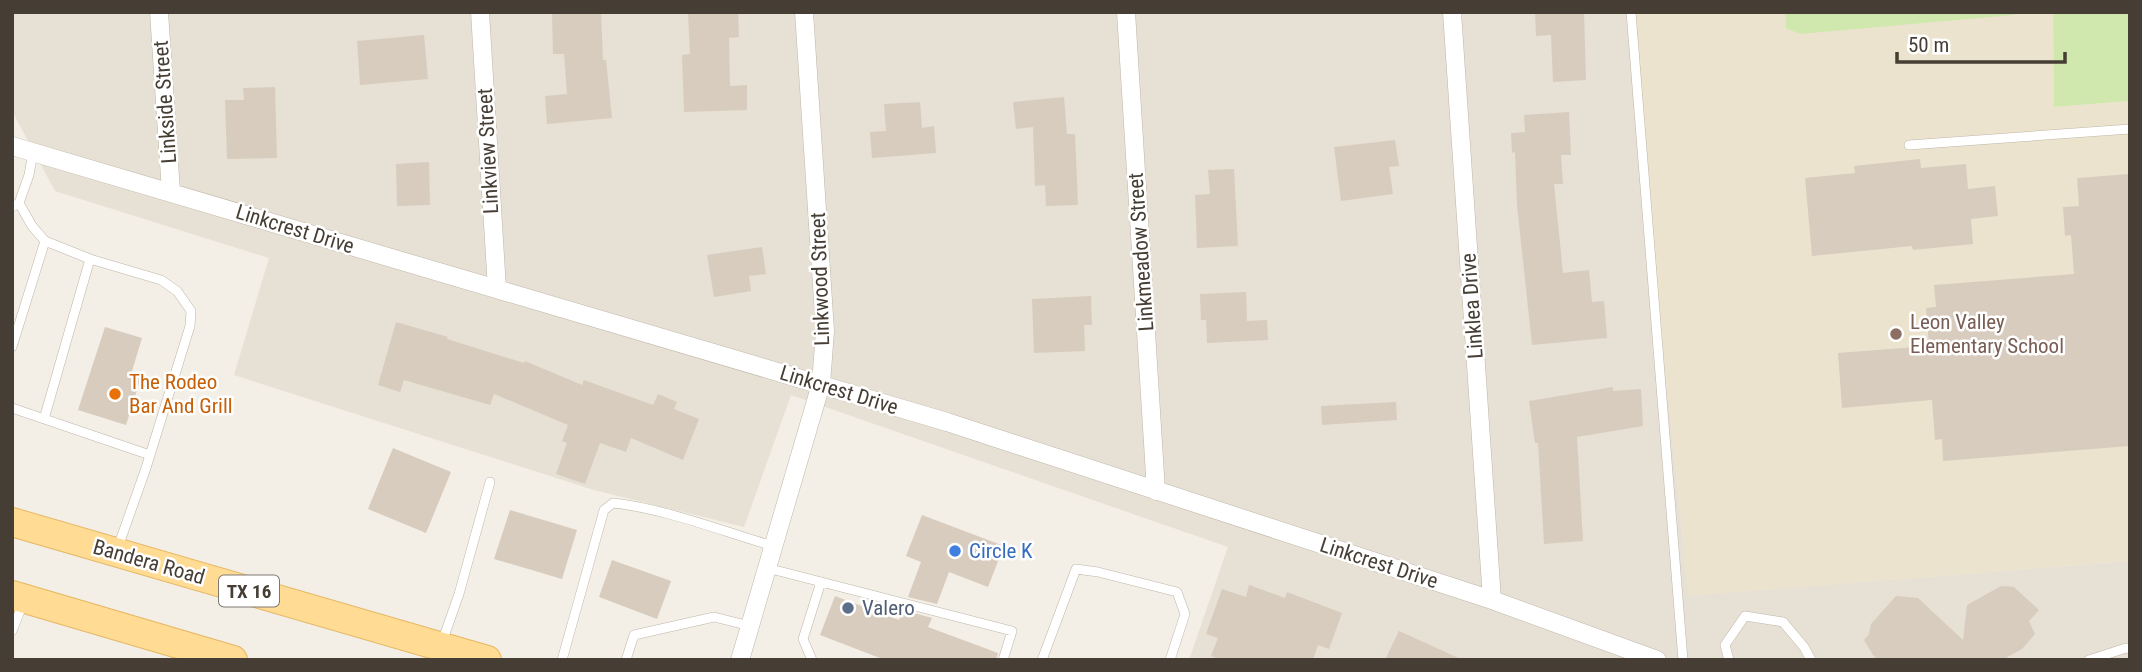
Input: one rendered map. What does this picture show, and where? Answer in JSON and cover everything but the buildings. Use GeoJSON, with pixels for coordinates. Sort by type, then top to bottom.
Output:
{"type":"FeatureCollection","features":[{"type":"Feature","properties":{"kind":"main road","name":"Bandera Road"},"geometry":{"type":"LineString","coordinates":[[12,522],[487,660]]}},
{"type":"Feature","properties":{"kind":"main road"},"geometry":{"type":"LineString","coordinates":[[19,597],[198,655],[233,660]]}},
{"type":"Feature","properties":{"kind":"street","name":"Linkside Street"},"geometry":{"type":"LineString","coordinates":[[159,12],[171,192]]}},
{"type":"Feature","properties":{"kind":"street","name":"Linkview Street"},"geometry":{"type":"LineString","coordinates":[[480,12],[496,289]]}},
{"type":"Feature","properties":{"kind":"street","name":"Linkwood Street"},"geometry":{"type":"LineString","coordinates":[[740,660],[821,384],[825,331],[804,12]]}},
{"type":"Feature","properties":{"kind":"street","name":"Linkmeadow Street"},"geometry":{"type":"LineString","coordinates":[[1126,12],[1156,491]]}},
{"type":"Feature","properties":{"kind":"street","name":"Linklea Drive"},"geometry":{"type":"LineString","coordinates":[[1452,12],[1492,600]]}},
{"type":"Feature","properties":{"kind":"street","name":"Linkcrest Drive"},"geometry":{"type":"LineString","coordinates":[[12,146],[947,422],[1492,600],[1657,660]]}},
{"type":"Feature","properties":{"kind":"lane"},"geometry":{"type":"LineString","coordinates":[[1631,12],[1683,660]]}},
{"type":"Feature","properties":{"kind":"lane"},"geometry":{"type":"LineString","coordinates":[[1909,145],[2130,129]]}},
{"type":"Feature","properties":{"kind":"lane"},"geometry":{"type":"LineString","coordinates":[[33,152],[29,175],[16,205],[45,241],[90,259],[161,279],[177,291],[191,311],[190,326],[116,552]]}},
{"type":"Feature","properties":{"kind":"lane"},"geometry":{"type":"LineString","coordinates":[[12,347],[45,241]]}},
{"type":"Feature","properties":{"kind":"lane"},"geometry":{"type":"LineString","coordinates":[[44,419],[90,259]]}},
{"type":"Feature","properties":{"kind":"lane"},"geometry":{"type":"LineString","coordinates":[[12,408],[150,454]]}},
{"type":"Feature","properties":{"kind":"lane"},"geometry":{"type":"LineString","coordinates":[[441,646],[459,594],[490,482]]}},
{"type":"Feature","properties":{"kind":"lane"},"geometry":{"type":"LineString","coordinates":[[562,660],[604,510],[612,503],[663,513],[773,547]]}},
{"type":"Feature","properties":{"kind":"lane"},"geometry":{"type":"LineString","coordinates":[[767,568],[1012,631],[1003,660]]}},
{"type":"Feature","properties":{"kind":"lane"},"geometry":{"type":"LineString","coordinates":[[1042,660],[1076,569],[1177,592],[1185,614],[1170,660]]}},
{"type":"Feature","properties":{"kind":"lane"},"geometry":{"type":"LineString","coordinates":[[812,660],[803,639],[821,582]]}},
{"type":"Feature","properties":{"kind":"lane"},"geometry":{"type":"LineString","coordinates":[[12,631],[19,597]]}},
{"type":"Feature","properties":{"kind":"lane"},"geometry":{"type":"LineString","coordinates":[[1729,660],[1725,645],[1745,616],[1783,622],[1811,660]]}},
{"type":"Feature","properties":{"kind":"lane"},"geometry":{"type":"LineString","coordinates":[[626,660],[634,635],[714,617],[750,626]]}},
{"type":"Feature","properties":{"kind":"lane"},"geometry":{"type":"LineString","coordinates":[[2090,660],[2130,649]]}},
{"type":"Feature","properties":{"kind":"shaded area"},"geometry":{"type":"Polygon","coordinates":[[[12,12],[1628,12],[1689,595],[2130,561],[2130,660],[1189,660],[1228,547],[791,395],[744,527],[594,490],[234,375],[269,258],[55,191],[12,111],[12,12]]]}},
{"type":"Feature","properties":{"kind":"shaded area","name":"Leon Valley Elementary School"},"geometry":{"type":"Polygon","coordinates":[[[1628,12],[2053,12],[2054,107],[2130,101],[2130,561],[1689,596],[1628,12]]]}},
{"type":"Feature","properties":{"kind":"green space"},"geometry":{"type":"Polygon","coordinates":[[[1785,12],[2015,12],[2014,15],[1800,34],[1786,28],[1785,12]]]}},
{"type":"Feature","properties":{"kind":"green space"},"geometry":{"type":"Polygon","coordinates":[[[2053,12],[2130,12],[2130,101],[2054,107],[2053,12]]]}},
{"type":"Feature","properties":{"kind":"place","name":"Leon Valley Elementary School"},"geometry":{"type":"Point","coordinates":[1896,334]}},
{"type":"Feature","properties":{"kind":"place","name":"The Rodeo Bar And Grill"},"geometry":{"type":"Point","coordinates":[115,394]}},
{"type":"Feature","properties":{"kind":"place","name":"Circle K"},"geometry":{"type":"Point","coordinates":[955,551]}},
{"type":"Feature","properties":{"kind":"place","name":"Valero"},"geometry":{"type":"Point","coordinates":[848,608]}}]}
